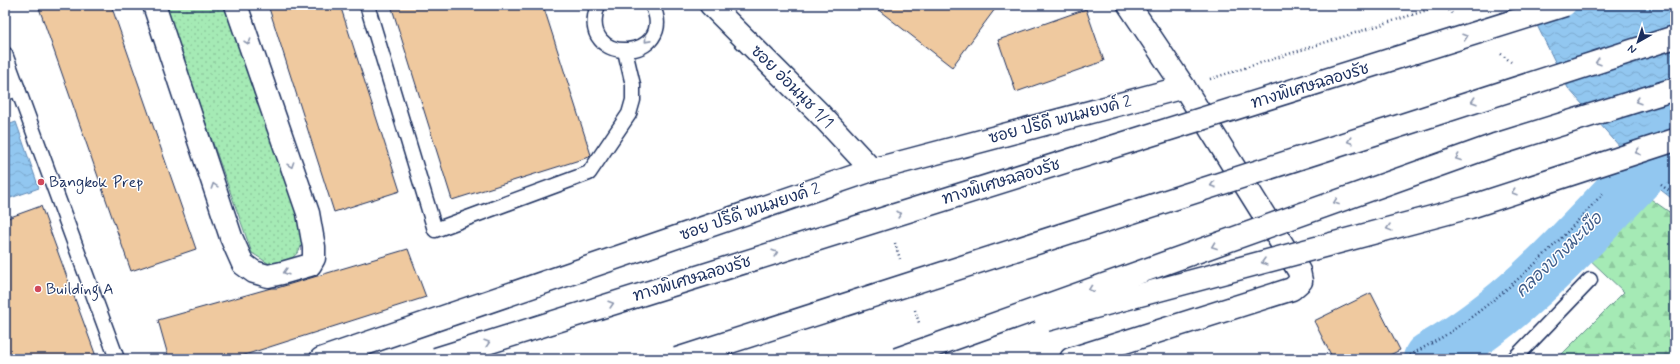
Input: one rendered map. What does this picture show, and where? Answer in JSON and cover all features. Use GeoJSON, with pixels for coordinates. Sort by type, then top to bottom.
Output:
{"type":"FeatureCollection","features":[{"type":"Feature","properties":{"kind":"main road"},"geometry":{"type":"LineString","coordinates":[[154,5],[231,237],[242,264],[254,272],[268,276],[310,265],[314,258],[314,247],[308,213],[236,5]]}},
{"type":"Feature","properties":{"kind":"main road","name":"ซอย อ่อนนุช 1/1"},"geometry":{"type":"LineString","coordinates":[[711,5],[818,112],[872,170]]}},
{"type":"Feature","properties":{"kind":"main road"},"geometry":{"type":"LineString","coordinates":[[1072,359],[1292,290],[1301,281],[1300,271],[1184,87],[1129,5]]}},
{"type":"Feature","properties":{"kind":"main road","name":"ทางพิเศษฉลองรัช"},"geometry":{"type":"LineString","coordinates":[[436,359],[1565,5]]}},
{"type":"Feature","properties":{"kind":"main road"},"geometry":{"type":"LineString","coordinates":[[677,359],[1675,37]]}},
{"type":"Feature","properties":{"kind":"main road","name":"ซอย ปรีดี พนมยงค์ 2"},"geometry":{"type":"LineString","coordinates":[[321,359],[872,170],[1184,87]]}},
{"type":"Feature","properties":{"kind":"main road"},"geometry":{"type":"LineString","coordinates":[[897,359],[1488,148],[1675,89]]}},
{"type":"Feature","properties":{"kind":"main road"},"geometry":{"type":"LineString","coordinates":[[897,359],[1470,207],[1675,140]]}},
{"type":"Feature","properties":{"kind":"lane"},"geometry":{"type":"LineString","coordinates":[[367,5],[435,230],[589,173],[629,114],[633,100],[633,85],[625,51]]}},
{"type":"Feature","properties":{"kind":"lane"},"geometry":{"type":"LineString","coordinates":[[598,5],[595,16],[595,26],[599,36],[606,44],[615,50],[625,51],[634,50],[650,39],[655,30],[656,21],[652,5]]}},
{"type":"Feature","properties":{"kind":"lane"},"geometry":{"type":"LineString","coordinates":[[5,54],[11,91],[117,359]]}},
{"type":"Feature","properties":{"kind":"lane"},"geometry":{"type":"LineString","coordinates":[[1514,359],[1590,280]]}},
{"type":"Feature","properties":{"kind":"path"},"geometry":{"type":"LineString","coordinates":[[1184,87],[1443,5]]}},
{"type":"Feature","properties":{"kind":"path"},"geometry":{"type":"LineString","coordinates":[[1661,185],[1675,195]]}},
{"type":"Feature","properties":{"kind":"path"},"geometry":{"type":"LineString","coordinates":[[1404,359],[1453,330],[1496,298],[1534,264],[1583,216],[1608,187]]}},
{"type":"Feature","properties":{"kind":"green space"},"geometry":{"type":"Polygon","coordinates":[[[164,5],[226,5],[304,235],[300,248],[290,259],[271,265],[252,253],[164,5]]]}},
{"type":"Feature","properties":{"kind":"green space"},"geometry":{"type":"Polygon","coordinates":[[[1645,195],[1675,216],[1675,359],[1557,359],[1624,292],[1586,256],[1645,195]]]}},
{"type":"Feature","properties":{"kind":"water"},"geometry":{"type":"Polygon","coordinates":[[[1527,5],[1675,5],[1675,201],[1621,159],[1621,148],[1568,88],[1527,5]]]}},
{"type":"Feature","properties":{"kind":"water"},"geometry":{"type":"Polygon","coordinates":[[[16,122],[39,188],[5,200],[5,126],[16,122]]]}},
{"type":"Feature","properties":{"kind":"building"},"geometry":{"type":"Polygon","coordinates":[[[38,5],[111,5],[196,249],[131,271],[38,5]]]}},
{"type":"Feature","properties":{"kind":"building"},"geometry":{"type":"Polygon","coordinates":[[[268,5],[340,5],[400,191],[334,212],[268,5]]]}},
{"type":"Feature","properties":{"kind":"building"},"geometry":{"type":"Polygon","coordinates":[[[391,5],[543,5],[591,155],[589,157],[452,200],[391,5]]]}},
{"type":"Feature","properties":{"kind":"building"},"geometry":{"type":"Polygon","coordinates":[[[872,5],[998,5],[952,67],[872,5]]]}},
{"type":"Feature","properties":{"kind":"building"},"geometry":{"type":"Polygon","coordinates":[[[1086,9],[1104,61],[1016,92],[998,40],[1086,9]]]}},
{"type":"Feature","properties":{"kind":"building","name":"Building A"},"geometry":{"type":"Polygon","coordinates":[[[41,206],[97,359],[5,359],[5,219],[41,206]]]}},
{"type":"Feature","properties":{"kind":"building"},"geometry":{"type":"Polygon","coordinates":[[[408,249],[426,297],[232,359],[169,359],[158,320],[271,288],[277,288],[408,249]]]}},
{"type":"Feature","properties":{"kind":"building"},"geometry":{"type":"Polygon","coordinates":[[[1371,293],[1400,350],[1382,359],[1333,359],[1314,321],[1371,293]]]}},
{"type":"Feature","properties":{"kind":"waterway","name":"คลองบางมะเขือ"},"geometry":{"type":"LineString","coordinates":[[1430,359],[1466,336],[1531,284],[1589,227],[1675,136]]}},
{"type":"Feature","properties":{"kind":"place","name":"Bangkok Prep"},"geometry":{"type":"Point","coordinates":[41,182]}},
{"type":"Feature","properties":{"kind":"place","name":"Building A"},"geometry":{"type":"Point","coordinates":[38,289]}}]}
